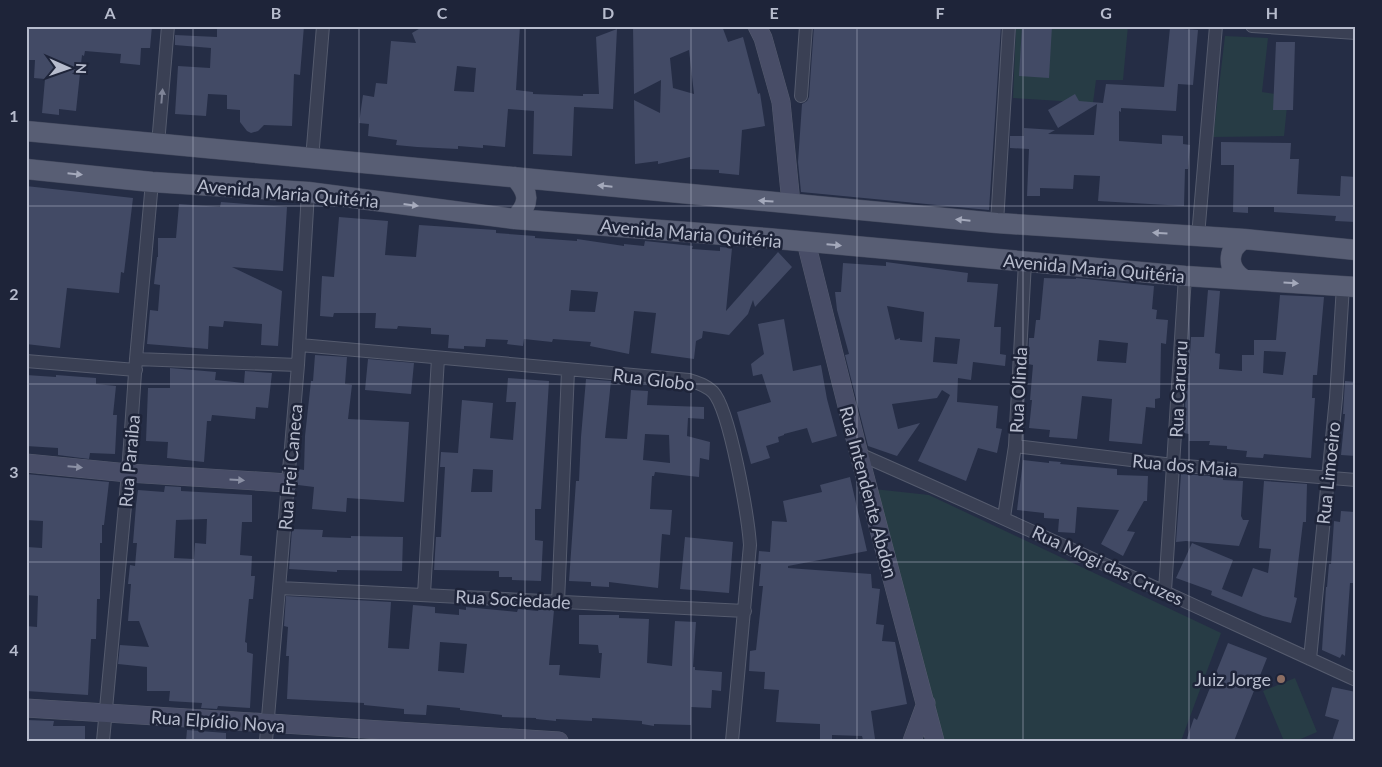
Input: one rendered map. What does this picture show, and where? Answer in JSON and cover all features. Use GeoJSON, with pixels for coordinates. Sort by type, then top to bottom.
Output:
{"type":"FeatureCollection","features":[{"type":"Feature","properties":{"kind":"main road","name":"Avenida Maria Quitéria"},"geometry":{"type":"LineString","coordinates":[[26,131],[997,223],[1244,239],[1356,250]]}},
{"type":"Feature","properties":{"kind":"main road","name":"Avenida Maria Quitéria"},"geometry":{"type":"LineString","coordinates":[[26,169],[152,182],[308,192],[515,219],[806,242],[1185,276],[1349,287]]}},
{"type":"Feature","properties":{"kind":"main road"},"geometry":{"type":"LineString","coordinates":[[514,177],[522,185],[526,194],[526,202],[522,212],[515,219]]}},
{"type":"Feature","properties":{"kind":"main road"},"geometry":{"type":"LineString","coordinates":[[1243,279],[1235,273],[1230,259],[1234,247],[1244,239]]}},
{"type":"Feature","properties":{"kind":"street"},"geometry":{"type":"LineString","coordinates":[[158,144],[168,26]]}},
{"type":"Feature","properties":{"kind":"street"},"geometry":{"type":"LineString","coordinates":[[312,159],[323,26]]}},
{"type":"Feature","properties":{"kind":"street"},"geometry":{"type":"LineString","coordinates":[[757,26],[763,38],[781,102],[791,203]]}},
{"type":"Feature","properties":{"kind":"street"},"geometry":{"type":"LineString","coordinates":[[801,96],[806,26]]}},
{"type":"Feature","properties":{"kind":"street"},"geometry":{"type":"LineString","coordinates":[[997,223],[1009,26]]}},
{"type":"Feature","properties":{"kind":"street"},"geometry":{"type":"LineString","coordinates":[[1198,236],[1216,26]]}},
{"type":"Feature","properties":{"kind":"street"},"geometry":{"type":"LineString","coordinates":[[1252,26],[1356,33]]}},
{"type":"Feature","properties":{"kind":"street","name":"Rua Paraiba"},"geometry":{"type":"LineString","coordinates":[[103,741],[152,182]]}},
{"type":"Feature","properties":{"kind":"street","name":"Rua Frei Caneca"},"geometry":{"type":"LineString","coordinates":[[267,732],[300,345],[308,192]]}},
{"type":"Feature","properties":{"kind":"street","name":"Rua Intendente Abdon"},"geometry":{"type":"LineString","coordinates":[[806,242],[859,454],[935,741]]}},
{"type":"Feature","properties":{"kind":"street","name":"Rua Olinda"},"geometry":{"type":"LineString","coordinates":[[1004,518],[1015,446],[1025,262]]}},
{"type":"Feature","properties":{"kind":"street","name":"Rua Caruaru"},"geometry":{"type":"LineString","coordinates":[[1165,591],[1185,276]]}},
{"type":"Feature","properties":{"kind":"street","name":"Rua Limoeiro"},"geometry":{"type":"LineString","coordinates":[[1310,659],[1327,477],[1349,287]]}},
{"type":"Feature","properties":{"kind":"street","name":"Rua Globo"},"geometry":{"type":"LineString","coordinates":[[300,345],[689,380],[704,385],[714,393],[722,408],[730,435],[749,527],[750,545],[732,741]]}},
{"type":"Feature","properties":{"kind":"street"},"geometry":{"type":"LineString","coordinates":[[424,594],[438,358]]}},
{"type":"Feature","properties":{"kind":"street"},"geometry":{"type":"LineString","coordinates":[[26,361],[136,365],[298,365]]}},
{"type":"Feature","properties":{"kind":"street"},"geometry":{"type":"LineString","coordinates":[[558,602],[568,370]]}},
{"type":"Feature","properties":{"kind":"street","name":"Rua dos Maia"},"geometry":{"type":"LineString","coordinates":[[1015,446],[1173,465],[1356,480]]}},
{"type":"Feature","properties":{"kind":"street","name":"Rua Mogi das Cruzes"},"geometry":{"type":"LineString","coordinates":[[859,454],[1165,591],[1356,680]]}},
{"type":"Feature","properties":{"kind":"street"},"geometry":{"type":"LineString","coordinates":[[26,463],[288,484]]}},
{"type":"Feature","properties":{"kind":"street","name":"Rua Sociedade"},"geometry":{"type":"LineString","coordinates":[[280,588],[745,611]]}},
{"type":"Feature","properties":{"kind":"street"},"geometry":{"type":"LineString","coordinates":[[912,741],[926,703]]}},
{"type":"Feature","properties":{"kind":"street","name":"Rua Elpídio Nova"},"geometry":{"type":"LineString","coordinates":[[26,708],[105,713],[267,732],[559,741]]}},
{"type":"Feature","properties":{"kind":"shaded area"},"geometry":{"type":"Polygon","coordinates":[[[1016,26],[1128,26],[1123,80],[1096,80],[1093,103],[1013,98],[1016,26]]]}},
{"type":"Feature","properties":{"kind":"shaded area"},"geometry":{"type":"Polygon","coordinates":[[[1225,36],[1268,38],[1262,92],[1288,96],[1284,136],[1213,137],[1225,36]]]}},
{"type":"Feature","properties":{"kind":"shaded area"},"geometry":{"type":"Polygon","coordinates":[[[874,489],[929,495],[1221,633],[1181,741],[942,741],[874,489]]]}},
{"type":"Feature","properties":{"kind":"shaded area"},"geometry":{"type":"Polygon","coordinates":[[[1295,678],[1317,732],[1296,741],[1284,741],[1263,691],[1295,678]]]}},
{"type":"Feature","properties":{"kind":"building"},"geometry":{"type":"Polygon","coordinates":[[[26,26],[152,26],[150,48],[141,48],[140,65],[120,63],[121,54],[85,51],[84,56],[82,55],[76,111],[59,109],[59,115],[42,113],[45,79],[34,78],[35,60],[26,60],[26,26]]]}},
{"type":"Feature","properties":{"kind":"building"},"geometry":{"type":"Polygon","coordinates":[[[217,26],[304,26],[300,75],[294,74],[292,126],[264,125],[258,131],[251,133],[240,122],[240,110],[227,109],[227,95],[208,94],[206,116],[175,114],[178,66],[210,68],[211,48],[175,45],[175,35],[217,37],[217,26]]]}},
{"type":"Feature","properties":{"kind":"building"},"geometry":{"type":"Polygon","coordinates":[[[424,26],[520,26],[516,90],[533,92],[533,94],[583,96],[583,94],[599,94],[596,37],[617,29],[613,109],[574,107],[572,156],[533,154],[534,111],[508,109],[505,147],[483,145],[483,148],[458,146],[458,149],[417,147],[396,145],[397,140],[368,136],[369,124],[359,123],[363,95],[374,97],[376,83],[387,84],[391,41],[416,43],[412,33],[424,26]],[[457,66],[454,91],[474,92],[476,68],[457,66]]]}},
{"type":"Feature","properties":{"kind":"building"},"geometry":{"type":"Polygon","coordinates":[[[633,26],[722,26],[728,42],[743,37],[758,94],[760,93],[765,126],[742,130],[739,175],[719,173],[719,170],[690,169],[690,157],[658,164],[658,161],[635,164],[634,100],[660,113],[661,80],[634,94],[633,26]],[[689,50],[670,58],[673,88],[694,94],[689,50]]]}},
{"type":"Feature","properties":{"kind":"building"},"geometry":{"type":"Polygon","coordinates":[[[814,26],[1001,26],[989,210],[801,192],[798,162],[802,104],[809,97],[814,26]]]}},
{"type":"Feature","properties":{"kind":"building"},"geometry":{"type":"Polygon","coordinates":[[[1022,26],[1052,26],[1049,78],[1019,76],[1022,26]]]}},
{"type":"Feature","properties":{"kind":"building"},"geometry":{"type":"Polygon","coordinates":[[[1170,28],[1198,30],[1193,85],[1178,84],[1176,111],[1121,108],[1121,112],[1119,111],[1119,141],[1162,144],[1162,135],[1183,136],[1183,144],[1190,145],[1188,169],[1185,169],[1184,206],[1098,201],[1100,176],[1074,175],[1073,189],[1040,188],[1040,196],[1027,196],[1029,149],[1010,148],[1010,136],[1024,136],[1024,128],[1055,130],[1048,134],[1094,135],[1097,104],[1058,128],[1048,110],[1075,94],[1079,101],[1103,103],[1106,84],[1164,87],[1170,28]]]}},
{"type":"Feature","properties":{"kind":"building"},"geometry":{"type":"Polygon","coordinates":[[[1276,42],[1295,42],[1293,110],[1273,110],[1276,42]]]}},
{"type":"Feature","properties":{"kind":"building"},"geometry":{"type":"Polygon","coordinates":[[[1221,142],[1291,143],[1290,159],[1299,159],[1297,194],[1340,196],[1341,176],[1356,177],[1356,222],[1335,221],[1336,216],[1274,212],[1274,207],[1248,207],[1248,213],[1233,212],[1234,165],[1221,165],[1221,142]]]}},
{"type":"Feature","properties":{"kind":"building"},"geometry":{"type":"Polygon","coordinates":[[[26,186],[133,198],[124,273],[121,272],[119,293],[67,288],[60,348],[26,344],[26,186]]]}},
{"type":"Feature","properties":{"kind":"building"},"geometry":{"type":"Polygon","coordinates":[[[221,202],[287,207],[283,271],[232,267],[282,291],[278,346],[261,345],[262,324],[224,321],[223,327],[209,326],[208,349],[147,344],[150,310],[158,311],[160,285],[154,284],[158,257],[158,238],[176,238],[179,204],[220,207],[221,202]]]}},
{"type":"Feature","properties":{"kind":"building"},"geometry":{"type":"Polygon","coordinates":[[[339,217],[388,221],[385,255],[416,257],[419,225],[496,230],[496,233],[535,236],[535,238],[577,241],[577,239],[624,246],[624,244],[644,246],[645,241],[693,246],[692,249],[720,251],[720,247],[732,248],[726,311],[778,252],[792,267],[755,307],[753,300],[748,314],[729,335],[703,331],[702,338],[696,341],[694,359],[651,353],[656,313],[634,311],[629,354],[590,346],[591,342],[553,339],[552,342],[524,339],[523,346],[507,344],[508,340],[486,339],[485,347],[464,346],[464,349],[448,348],[449,335],[431,334],[431,328],[398,326],[397,329],[375,328],[376,313],[334,313],[333,317],[320,316],[322,276],[334,277],[339,217]],[[571,290],[569,311],[595,312],[598,292],[571,290]]]}},
{"type":"Feature","properties":{"kind":"building"},"geometry":{"type":"Polygon","coordinates":[[[886,262],[968,273],[967,282],[998,284],[994,327],[1001,327],[1000,354],[1006,355],[1005,366],[973,362],[971,380],[958,378],[957,402],[998,406],[996,428],[1002,429],[997,453],[978,448],[966,481],[918,461],[950,395],[942,390],[937,398],[892,404],[898,429],[920,423],[897,456],[868,446],[845,355],[849,354],[837,310],[835,292],[841,292],[843,263],[886,266],[886,262]],[[887,306],[895,340],[900,338],[900,340],[922,342],[924,312],[887,306]],[[935,337],[933,362],[957,364],[960,339],[935,337]]]}},
{"type":"Feature","properties":{"kind":"building"},"geometry":{"type":"Polygon","coordinates":[[[1044,278],[1076,278],[1154,286],[1152,309],[1157,310],[1156,319],[1168,320],[1166,344],[1161,343],[1160,398],[1155,399],[1155,408],[1146,407],[1142,444],[1109,441],[1112,399],[1082,396],[1077,439],[1049,437],[1050,430],[1029,428],[1033,365],[1028,364],[1029,338],[1034,338],[1036,320],[1040,320],[1044,278]],[[1099,340],[1097,361],[1126,363],[1128,343],[1099,340]]]}},
{"type":"Feature","properties":{"kind":"building"},"geometry":{"type":"Polygon","coordinates":[[[1208,290],[1220,291],[1215,353],[1220,354],[1219,369],[1242,371],[1242,355],[1254,355],[1254,340],[1276,340],[1280,295],[1324,297],[1317,375],[1313,375],[1312,398],[1315,398],[1311,458],[1264,454],[1263,458],[1246,457],[1247,451],[1227,449],[1227,446],[1209,445],[1210,441],[1189,441],[1189,434],[1184,433],[1191,337],[1204,337],[1208,290]],[[1264,351],[1263,373],[1283,375],[1286,352],[1264,351]]]}},
{"type":"Feature","properties":{"kind":"building"},"geometry":{"type":"Polygon","coordinates":[[[784,319],[793,371],[821,365],[827,399],[837,436],[812,443],[807,428],[784,434],[778,437],[779,442],[766,446],[770,458],[751,464],[737,412],[771,402],[762,374],[753,376],[751,364],[764,354],[758,324],[784,319]]]}},
{"type":"Feature","properties":{"kind":"building"},"geometry":{"type":"Polygon","coordinates":[[[315,355],[347,357],[345,384],[352,385],[348,419],[409,422],[404,502],[347,498],[346,512],[312,509],[314,487],[298,485],[297,478],[298,469],[304,470],[305,436],[315,355]]]}},
{"type":"Feature","properties":{"kind":"building"},"geometry":{"type":"Polygon","coordinates":[[[368,359],[414,363],[411,394],[365,390],[368,359]]]}},
{"type":"Feature","properties":{"kind":"building"},"geometry":{"type":"Polygon","coordinates":[[[170,368],[216,372],[215,380],[244,383],[245,371],[272,373],[268,408],[256,407],[255,419],[212,415],[211,421],[207,421],[204,462],[167,458],[168,442],[146,441],[148,388],[170,388],[170,368]]]}},
{"type":"Feature","properties":{"kind":"building"},"geometry":{"type":"Polygon","coordinates":[[[26,375],[96,378],[96,384],[116,386],[113,415],[117,415],[115,454],[90,453],[89,459],[58,455],[58,448],[26,446],[26,375]]]}},
{"type":"Feature","properties":{"kind":"building"},"geometry":{"type":"Polygon","coordinates":[[[508,378],[549,381],[541,509],[535,509],[535,540],[543,541],[541,581],[512,580],[512,577],[499,577],[499,571],[434,570],[436,537],[441,537],[445,467],[440,467],[441,452],[458,453],[462,400],[493,403],[490,438],[513,440],[516,402],[506,402],[508,378]],[[473,469],[471,492],[492,492],[493,470],[473,469]]]}},
{"type":"Feature","properties":{"kind":"building"},"geometry":{"type":"Polygon","coordinates":[[[586,379],[611,381],[605,438],[627,439],[631,390],[648,391],[647,405],[704,407],[704,419],[688,418],[687,436],[710,442],[709,460],[700,458],[699,477],[655,472],[654,476],[652,476],[650,509],[672,510],[670,535],[662,534],[658,588],[609,582],[609,587],[591,586],[591,582],[569,581],[576,481],[579,481],[586,379]],[[645,434],[643,460],[670,463],[669,435],[645,434]]]}},
{"type":"Feature","properties":{"kind":"building"},"geometry":{"type":"Polygon","coordinates":[[[1345,381],[1356,382],[1356,456],[1341,455],[1345,414],[1343,414],[1345,381]]]}},
{"type":"Feature","properties":{"kind":"building"},"geometry":{"type":"Polygon","coordinates":[[[1023,460],[1049,463],[1049,461],[1061,462],[1060,464],[1117,469],[1117,475],[1148,476],[1147,501],[1144,501],[1127,531],[1135,532],[1123,556],[1101,544],[1119,510],[1077,507],[1075,533],[1058,532],[1059,519],[1044,518],[1044,513],[1017,510],[1023,460]]]}},
{"type":"Feature","properties":{"kind":"building"},"geometry":{"type":"Polygon","coordinates":[[[26,474],[109,482],[104,525],[102,525],[102,543],[100,543],[100,599],[97,599],[96,639],[91,639],[88,695],[26,691],[26,626],[37,627],[38,596],[26,595],[27,547],[42,548],[43,521],[26,520],[26,474]]]}},
{"type":"Feature","properties":{"kind":"building"},"geometry":{"type":"Polygon","coordinates":[[[1181,474],[1223,477],[1223,480],[1243,481],[1241,516],[1243,520],[1249,520],[1239,546],[1186,541],[1176,542],[1181,474]]]}},
{"type":"Feature","properties":{"kind":"building"},"geometry":{"type":"Polygon","coordinates":[[[850,477],[867,551],[788,566],[788,568],[871,574],[872,588],[880,589],[876,624],[884,625],[882,641],[895,642],[907,704],[871,711],[875,739],[863,740],[862,736],[832,735],[832,741],[820,741],[820,724],[776,722],[779,690],[764,689],[765,672],[749,671],[750,651],[756,650],[763,586],[759,586],[761,564],[758,564],[759,551],[770,552],[772,521],[787,522],[783,501],[822,492],[820,485],[850,477]]]}},
{"type":"Feature","properties":{"kind":"building"},"geometry":{"type":"Polygon","coordinates":[[[1264,481],[1307,484],[1306,522],[1303,522],[1294,597],[1297,598],[1291,623],[1263,616],[1211,595],[1212,591],[1176,578],[1192,543],[1233,560],[1222,589],[1242,597],[1253,568],[1268,573],[1271,549],[1259,548],[1264,481]]]}},
{"type":"Feature","properties":{"kind":"building"},"geometry":{"type":"Polygon","coordinates":[[[165,486],[181,487],[181,491],[252,495],[252,522],[242,522],[240,555],[252,556],[251,576],[255,576],[253,599],[249,599],[245,642],[247,643],[247,652],[253,654],[250,708],[218,706],[217,709],[201,708],[202,703],[169,701],[170,691],[147,691],[147,667],[118,664],[120,645],[149,647],[139,621],[128,621],[131,584],[128,584],[130,565],[135,566],[137,543],[133,543],[138,490],[164,492],[165,486]],[[207,519],[176,520],[174,558],[194,559],[195,543],[206,544],[207,519]]]}},
{"type":"Feature","properties":{"kind":"building"},"geometry":{"type":"Polygon","coordinates":[[[1341,511],[1355,512],[1356,583],[1350,583],[1345,656],[1342,654],[1340,658],[1322,650],[1326,587],[1329,564],[1331,564],[1334,521],[1340,522],[1341,511]]]}},
{"type":"Feature","properties":{"kind":"building"},"geometry":{"type":"Polygon","coordinates":[[[292,529],[323,530],[322,537],[403,537],[402,571],[337,570],[337,572],[289,569],[292,529]]]}},
{"type":"Feature","properties":{"kind":"building"},"geometry":{"type":"Polygon","coordinates":[[[685,537],[733,542],[729,593],[680,589],[685,537]]]}},
{"type":"Feature","properties":{"kind":"building"},"geometry":{"type":"Polygon","coordinates":[[[286,596],[391,602],[388,648],[409,649],[413,605],[435,607],[435,613],[459,615],[459,609],[466,610],[466,607],[517,612],[518,609],[554,610],[549,665],[560,665],[559,675],[600,678],[602,653],[599,653],[598,645],[579,644],[579,615],[619,615],[619,618],[649,619],[647,663],[672,666],[675,621],[696,622],[693,667],[695,667],[695,670],[722,672],[721,691],[712,690],[711,708],[691,707],[691,725],[654,724],[654,726],[642,724],[642,721],[611,719],[592,718],[592,721],[556,719],[556,721],[536,718],[502,717],[502,715],[460,710],[460,708],[427,705],[426,715],[404,714],[404,709],[364,705],[364,703],[287,699],[289,656],[286,656],[288,627],[284,626],[286,596]],[[440,642],[438,671],[464,673],[467,644],[440,642]]]}},
{"type":"Feature","properties":{"kind":"building"},"geometry":{"type":"Polygon","coordinates":[[[1228,643],[1267,658],[1234,741],[1186,741],[1194,718],[1197,720],[1228,643]]]}},
{"type":"Feature","properties":{"kind":"building"},"geometry":{"type":"Polygon","coordinates":[[[1332,687],[1356,692],[1356,741],[1332,741],[1339,720],[1325,716],[1332,687]]]}},
{"type":"Feature","properties":{"kind":"building"},"geometry":{"type":"Polygon","coordinates":[[[26,720],[54,721],[53,726],[85,726],[85,741],[26,741],[26,720]]]}},
{"type":"Feature","properties":{"kind":"building"},"geometry":{"type":"Polygon","coordinates":[[[187,730],[226,733],[226,741],[186,741],[187,730]]]}},
{"type":"Feature","properties":{"kind":"place","name":"Juiz Jorge"},"geometry":{"type":"Point","coordinates":[1281,679]}}]}
